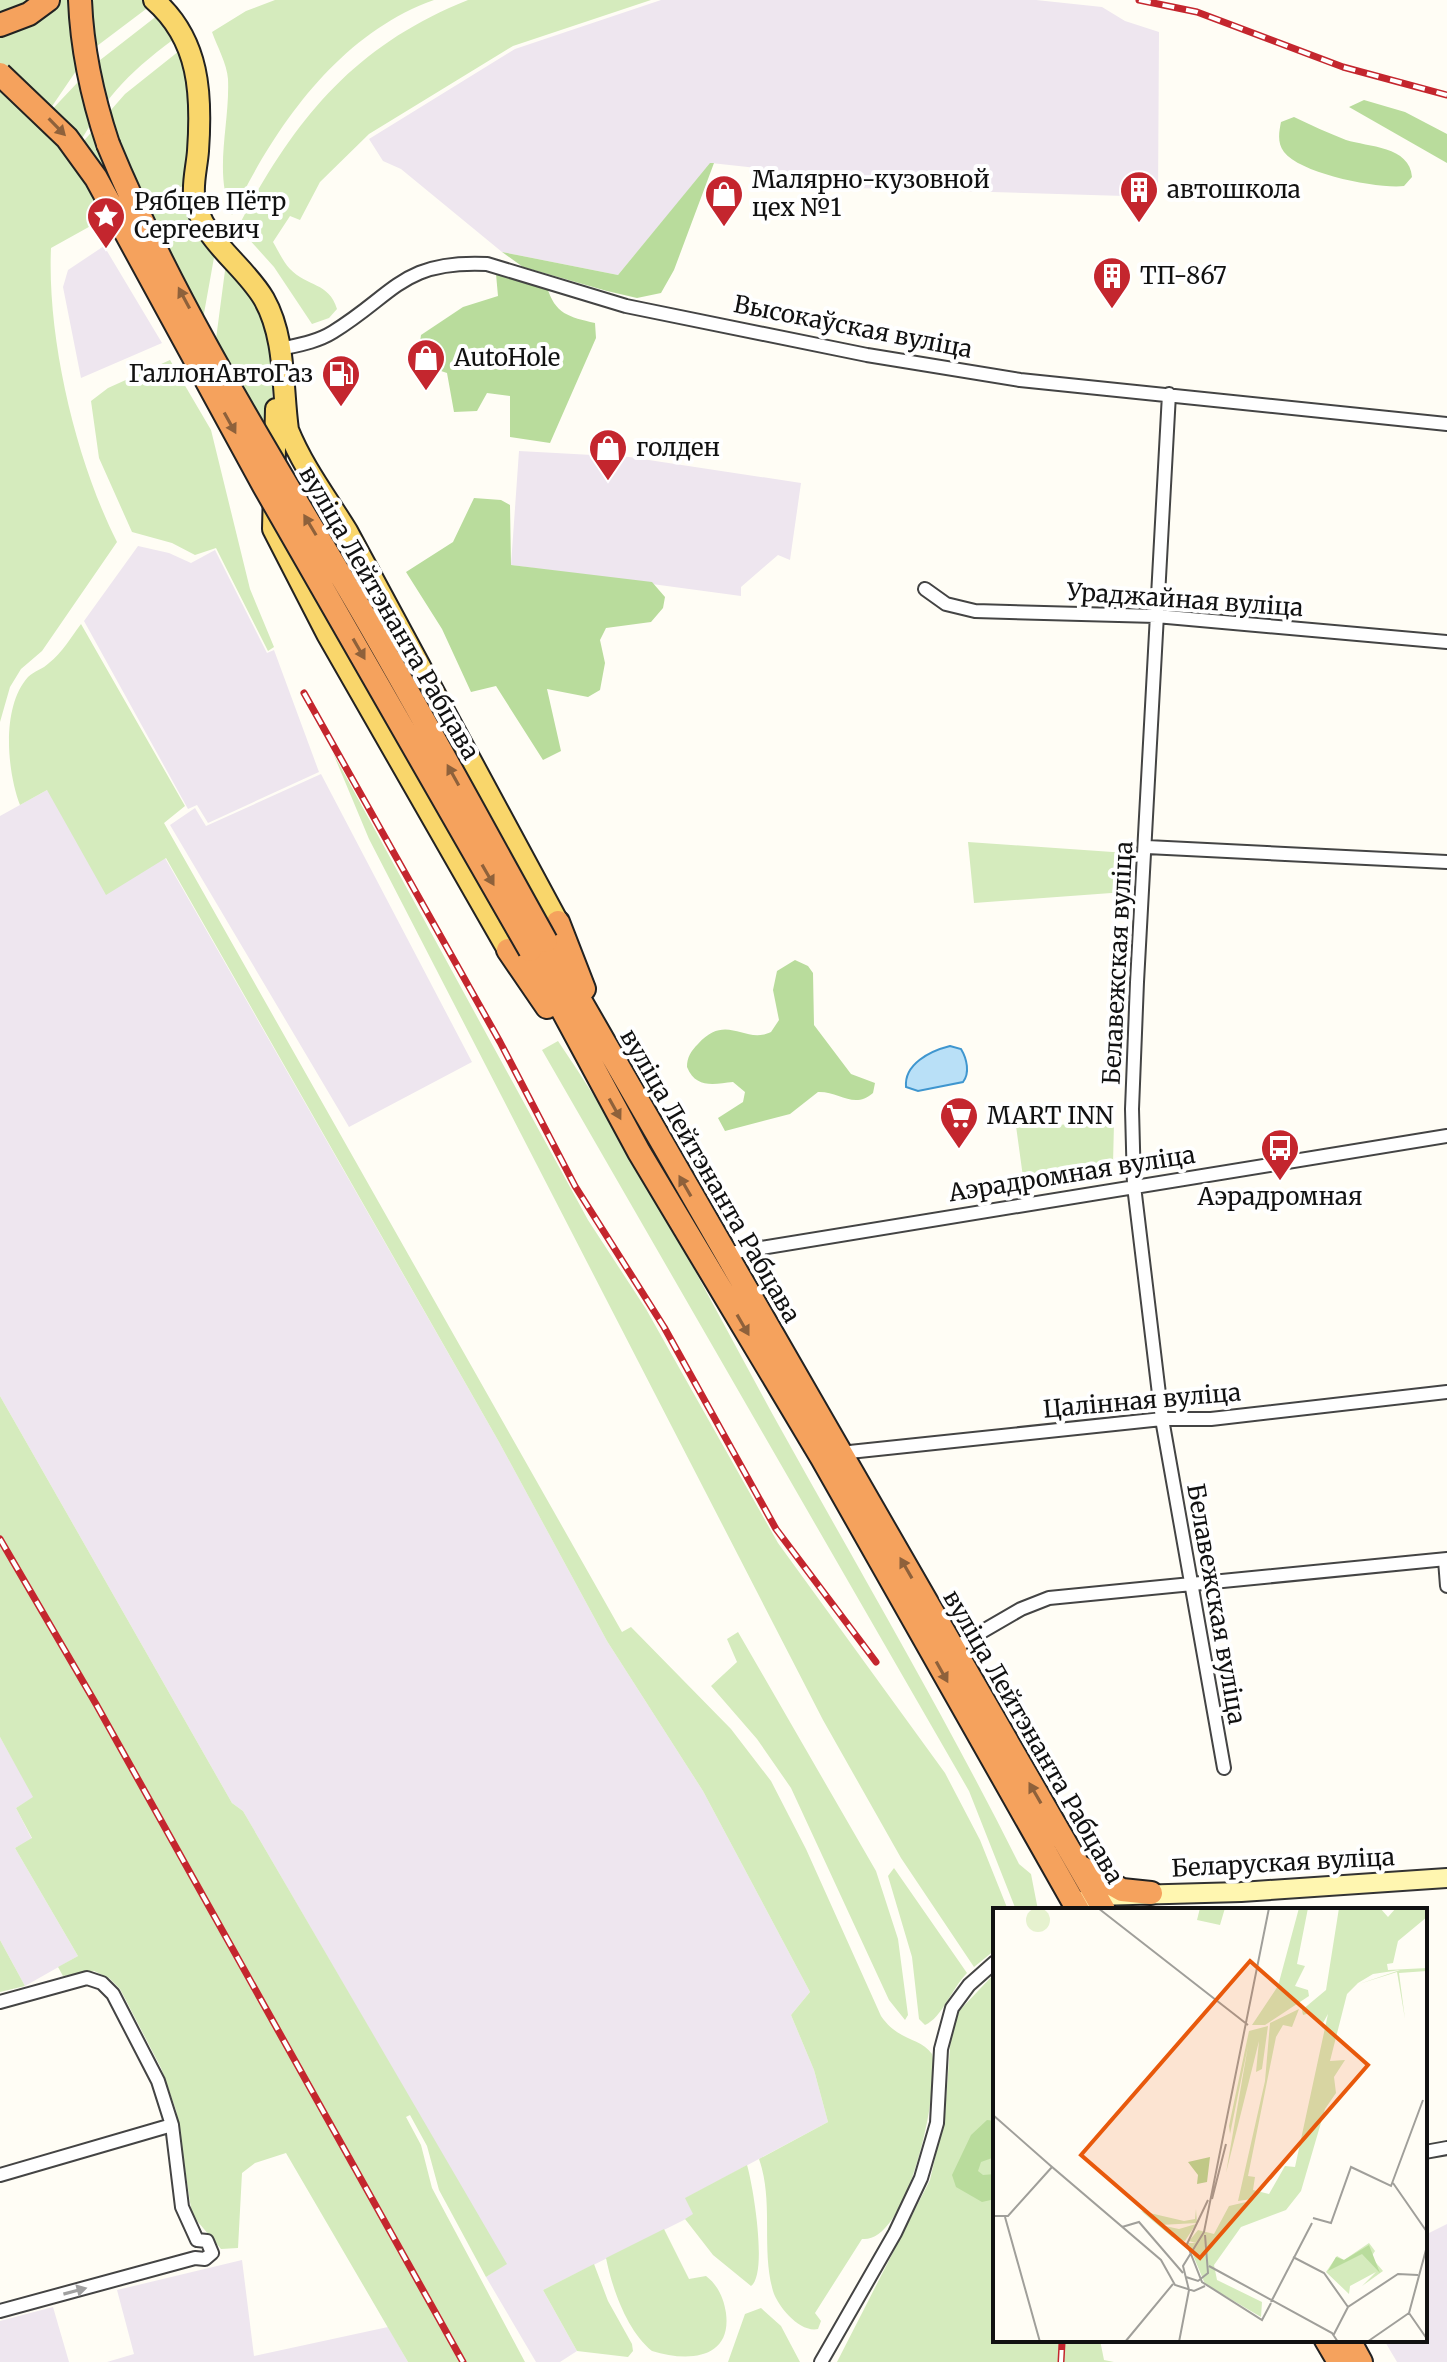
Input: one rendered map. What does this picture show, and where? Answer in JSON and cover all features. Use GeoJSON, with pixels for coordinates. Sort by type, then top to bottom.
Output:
{"type":"FeatureCollection","features":[{"type":"Feature","properties":{"kind":"highway"},"geometry":{"type":"LineString","coordinates":[[0,25],[29,14],[48,0]]}},
{"type":"Feature","properties":{"kind":"highway","name":"вуліца Лейтэнанта Рабцава"},"geometry":{"type":"LineString","coordinates":[[80,0],[82,45],[94,102],[132,203],[281,477],[345,582],[536,941],[591,1066],[840,1453],[1075,1860],[1083,1906]]}},
{"type":"Feature","properties":{"kind":"highway","name":"вуліца Лейтэнанта Рабцава"},"geometry":{"type":"LineString","coordinates":[[0,74],[67,138],[96,178],[264,486],[536,941],[595,1029],[822,1458],[1083,1906]]}},
{"type":"Feature","properties":{"kind":"highway"},"geometry":{"type":"LineString","coordinates":[[1075,1860],[1113,1886],[1151,1893]]}},
{"type":"Feature","properties":{"kind":"highway"},"geometry":{"type":"LineString","coordinates":[[1130,1908],[1151,1893]]}},
{"type":"Feature","properties":{"kind":"highway"},"geometry":{"type":"LineString","coordinates":[[1327,2342],[1339,2362]]}},
{"type":"Feature","properties":{"kind":"highway"},"geometry":{"type":"LineString","coordinates":[[1350,2342],[1361,2362]]}},
{"type":"Feature","properties":{"kind":"main road"},"geometry":{"type":"LineString","coordinates":[[154,0],[175,23],[196,67],[202,100],[194,194],[201,216],[217,245],[247,275],[263,299],[274,322],[280,349]]}},
{"type":"Feature","properties":{"kind":"main road","name":"вуліца Лейтэнанта Рабцава"},"geometry":{"type":"LineString","coordinates":[[280,349],[288,430],[314,483],[347,531],[385,605],[536,941]]}},
{"type":"Feature","properties":{"kind":"main road","name":"вуліца Лейтэнанта Рабцава"},"geometry":{"type":"LineString","coordinates":[[280,349],[273,529],[327,634],[536,941]]}},
{"type":"Feature","properties":{"kind":"main road"},"geometry":{"type":"LineString","coordinates":[[289,565],[309,578],[325,578],[341,569],[350,559],[347,531]]}},
{"type":"Feature","properties":{"kind":"main road"},"geometry":{"type":"LineString","coordinates":[[327,634],[329,608],[342,596],[367,592],[385,605]]}},
{"type":"Feature","properties":{"kind":"main road","name":"Беларуская вуліца"},"geometry":{"type":"LineString","coordinates":[[1083,1906],[1151,1893],[1278,1891],[1447,1878]]}},
{"type":"Feature","properties":{"kind":"street","name":"Высокаўская вуліца"},"geometry":{"type":"LineString","coordinates":[[280,349],[332,332],[379,295],[420,272],[463,263],[487,264],[626,306],[867,355],[1020,380],[1447,424]]}},
{"type":"Feature","properties":{"kind":"street","name":"Белавежская вуліца"},"geometry":{"type":"LineString","coordinates":[[1169,394],[1133,1081],[1134,1186],[1162,1419],[1224,1768]]}},
{"type":"Feature","properties":{"kind":"street","name":"Ураджайная вуліца"},"geometry":{"type":"LineString","coordinates":[[925,589],[946,604],[975,611],[1156,616],[1447,642]]}},
{"type":"Feature","properties":{"kind":"street"},"geometry":{"type":"LineString","coordinates":[[1147,847],[1447,862]]}},
{"type":"Feature","properties":{"kind":"street","name":"Аэрадромная вуліца"},"geometry":{"type":"LineString","coordinates":[[714,1256],[1447,1136]]}},
{"type":"Feature","properties":{"kind":"street","name":"Цалінная вуліца"},"geometry":{"type":"LineString","coordinates":[[840,1453],[1162,1419],[1211,1419],[1447,1392]]}},
{"type":"Feature","properties":{"kind":"street"},"geometry":{"type":"LineString","coordinates":[[952,1649],[1021,1609],[1049,1598],[1446,1560],[1447,1586]]}},
{"type":"Feature","properties":{"kind":"street"},"geometry":{"type":"LineString","coordinates":[[821,2362],[895,2233],[921,2178],[937,2123],[941,2049],[952,2008],[969,1985],[993,1964]]}},
{"type":"Feature","properties":{"kind":"street"},"geometry":{"type":"LineString","coordinates":[[0,2002],[87,1978],[102,1983],[113,1994],[152,2068],[172,2125],[182,2207],[197,2240],[210,2243],[212,2253],[205,2259],[195,2258],[0,2311]]}},
{"type":"Feature","properties":{"kind":"street"},"geometry":{"type":"LineString","coordinates":[[0,2175],[172,2125]]}},
{"type":"Feature","properties":{"kind":"street"},"geometry":{"type":"LineString","coordinates":[[1427,2152],[1447,2148]]}},
{"type":"Feature","properties":{"kind":"shaded area"},"geometry":{"type":"Polygon","coordinates":[[[661,0],[1036,0],[1102,7],[1125,21],[1159,32],[1158,197],[757,185],[757,168],[711,163],[618,275],[502,252],[401,169],[383,161],[369,139],[515,49],[661,0]]]}},
{"type":"Feature","properties":{"kind":"shaded area"},"geometry":{"type":"Polygon","coordinates":[[[104,246],[162,343],[81,378],[63,287],[68,270],[104,246]]]}},
{"type":"Feature","properties":{"kind":"shaded area"},"geometry":{"type":"Polygon","coordinates":[[[519,451],[629,457],[801,483],[790,560],[778,555],[741,587],[741,596],[511,565],[519,451]]]}},
{"type":"Feature","properties":{"kind":"shaded area"},"geometry":{"type":"Polygon","coordinates":[[[138,546],[169,553],[191,563],[215,550],[267,653],[274,650],[319,772],[208,823],[197,805],[188,809],[84,621],[138,546]]]}},
{"type":"Feature","properties":{"kind":"shaded area"},"geometry":{"type":"Polygon","coordinates":[[[321,774],[472,1062],[349,1127],[170,825],[195,808],[206,826],[321,774]]]}},
{"type":"Feature","properties":{"kind":"shaded area"},"geometry":{"type":"Polygon","coordinates":[[[47,790],[165,858],[499,1442],[607,1641],[703,1791],[810,1992],[791,2015],[814,2070],[828,2122],[686,2198],[694,2215],[543,2290],[577,2351],[560,2362],[536,2362],[486,2277],[506,2264],[243,1811],[232,1803],[0,1396],[0,816],[47,790]]]}},
{"type":"Feature","properties":{"kind":"shaded area"},"geometry":{"type":"Polygon","coordinates":[[[0,1737],[34,1797],[16,1808],[32,1839],[15,1848],[78,1956],[25,1986],[0,1940],[0,1737]]]}},
{"type":"Feature","properties":{"kind":"shaded area"},"geometry":{"type":"Polygon","coordinates":[[[1447,2224],[1447,2362],[1397,2362],[1385,2342],[1427,2342],[1427,2234],[1447,2224]]]}},
{"type":"Feature","properties":{"kind":"shaded area"},"geometry":{"type":"Polygon","coordinates":[[[242,2260],[254,2356],[388,2327],[408,2362],[107,2362],[134,2354],[117,2290],[242,2260]]]}},
{"type":"Feature","properties":{"kind":"shaded area"},"geometry":{"type":"Polygon","coordinates":[[[53,2307],[69,2362],[0,2362],[0,2321],[53,2307]]]}},
{"type":"Feature","properties":{"kind":"green space"},"geometry":{"type":"Polygon","coordinates":[[[0,0],[143,0],[150,6],[89,52],[44,118],[95,64],[158,15],[174,39],[117,90],[74,152],[125,94],[179,51],[190,83],[186,185],[123,208],[51,248],[54,321],[67,399],[89,475],[117,542],[42,651],[21,669],[10,687],[0,722],[0,0]]]}},
{"type":"Feature","properties":{"kind":"green space"},"geometry":{"type":"Polygon","coordinates":[[[275,0],[434,0],[399,15],[339,60],[289,118],[232,215],[226,199],[223,165],[228,79],[212,32],[246,11],[275,0]]]}},
{"type":"Feature","properties":{"kind":"green space"},"geometry":{"type":"Polygon","coordinates":[[[468,0],[651,0],[513,46],[369,134],[320,182],[300,220],[290,216],[273,242],[290,269],[323,289],[333,300],[337,309],[329,318],[312,324],[274,267],[238,227],[281,153],[331,91],[359,64],[391,40],[468,0]]]}},
{"type":"Feature","properties":{"kind":"green space"},"geometry":{"type":"Polygon","coordinates":[[[1364,100],[1405,112],[1447,134],[1447,163],[1349,107],[1364,100]]]}},
{"type":"Feature","properties":{"kind":"green space"},"geometry":{"type":"Polygon","coordinates":[[[1294,117],[1346,140],[1396,154],[1404,159],[1412,177],[1404,186],[1377,185],[1306,167],[1293,160],[1280,145],[1281,122],[1294,117]]]}},
{"type":"Feature","properties":{"kind":"green space"},"geometry":{"type":"Polygon","coordinates":[[[710,163],[714,163],[674,270],[661,293],[637,298],[607,291],[523,267],[502,252],[618,275],[710,163]]]}},
{"type":"Feature","properties":{"kind":"green space"},"geometry":{"type":"Polygon","coordinates":[[[188,201],[215,252],[203,319],[147,216],[188,201]]]}},
{"type":"Feature","properties":{"kind":"green space"},"geometry":{"type":"Polygon","coordinates":[[[226,263],[255,305],[269,339],[273,377],[271,427],[267,431],[216,339],[226,263]]]}},
{"type":"Feature","properties":{"kind":"green space"},"geometry":{"type":"Polygon","coordinates":[[[496,274],[547,287],[554,303],[564,313],[595,323],[596,338],[550,443],[510,437],[510,396],[487,393],[477,411],[454,412],[447,373],[417,363],[421,335],[463,307],[498,296],[496,274]]]}},
{"type":"Feature","properties":{"kind":"green space"},"geometry":{"type":"Polygon","coordinates":[[[170,360],[211,430],[250,589],[274,647],[268,651],[216,548],[195,555],[172,543],[132,532],[99,458],[91,401],[108,388],[170,360]]]}},
{"type":"Feature","properties":{"kind":"green space"},"geometry":{"type":"Polygon","coordinates":[[[474,498],[501,500],[510,505],[511,565],[652,582],[665,597],[663,608],[651,622],[606,628],[600,640],[605,663],[600,690],[588,697],[547,689],[561,751],[543,760],[496,686],[471,692],[442,629],[406,572],[453,542],[474,498]]]}},
{"type":"Feature","properties":{"kind":"green space"},"geometry":{"type":"Polygon","coordinates":[[[81,624],[185,806],[164,823],[622,1632],[631,1627],[731,1729],[771,1781],[806,1849],[881,2016],[895,2031],[932,2054],[931,2099],[917,2162],[906,2192],[893,2217],[879,2234],[862,2239],[815,2313],[821,2321],[818,2329],[804,2327],[791,2318],[773,2291],[768,2258],[766,2192],[759,2159],[828,2122],[814,2070],[791,2015],[810,1992],[703,1791],[607,1641],[499,1442],[166,858],[106,895],[47,790],[20,805],[12,775],[9,740],[10,722],[19,690],[28,677],[54,659],[81,624]]]}},
{"type":"Feature","properties":{"kind":"green space"},"geometry":{"type":"Polygon","coordinates":[[[333,753],[588,1220],[646,1309],[778,1543],[945,1773],[980,1840],[1007,1908],[993,1908],[993,1952],[974,1967],[901,1858],[823,1720],[369,839],[333,753]]]}},
{"type":"Feature","properties":{"kind":"green space"},"geometry":{"type":"Polygon","coordinates":[[[968,842],[1127,853],[1125,892],[974,903],[968,842]]]}},
{"type":"Feature","properties":{"kind":"green space"},"geometry":{"type":"Polygon","coordinates":[[[795,960],[808,966],[813,973],[814,1025],[851,1074],[875,1083],[873,1093],[866,1098],[853,1100],[818,1092],[790,1114],[725,1131],[718,1118],[743,1102],[745,1092],[733,1082],[706,1084],[695,1079],[687,1067],[691,1052],[708,1035],[718,1030],[752,1035],[771,1032],[779,1020],[773,990],[777,971],[795,960]]]}},
{"type":"Feature","properties":{"kind":"green space"},"geometry":{"type":"Polygon","coordinates":[[[558,1041],[645,1182],[931,1697],[1019,1864],[1031,1874],[1038,1908],[1015,1908],[969,1791],[542,1050],[558,1041]]]}},
{"type":"Feature","properties":{"kind":"green space"},"geometry":{"type":"Polygon","coordinates":[[[1114,1123],[1113,1164],[1023,1177],[1016,1126],[1114,1123]]]}},
{"type":"Feature","properties":{"kind":"green space"},"geometry":{"type":"Polygon","coordinates":[[[0,1396],[232,1803],[243,1811],[507,2264],[486,2277],[439,2190],[427,2146],[410,2115],[406,2117],[421,2145],[432,2188],[525,2362],[408,2362],[286,2153],[255,2163],[242,2173],[238,2248],[221,2249],[192,2215],[176,2110],[161,2068],[120,1989],[109,1978],[94,1971],[63,1976],[58,1967],[78,1956],[15,1848],[32,1838],[16,1808],[33,1797],[0,1737],[0,1396]]]}},
{"type":"Feature","properties":{"kind":"green space"},"geometry":{"type":"Polygon","coordinates":[[[738,1632],[876,1871],[898,1939],[908,2015],[905,2020],[889,2000],[791,1788],[757,1739],[711,1686],[737,1662],[727,1639],[738,1632]]]}},
{"type":"Feature","properties":{"kind":"green space"},"geometry":{"type":"Polygon","coordinates":[[[894,1868],[967,1973],[937,2016],[925,2025],[919,2019],[912,1957],[888,1876],[894,1868]]]}},
{"type":"Feature","properties":{"kind":"green space"},"geometry":{"type":"Polygon","coordinates":[[[0,1940],[25,1986],[0,1992],[0,1940]]]}},
{"type":"Feature","properties":{"kind":"green space"},"geometry":{"type":"Polygon","coordinates":[[[993,1975],[993,2342],[1100,2342],[1104,2360],[1114,2362],[837,2362],[930,2180],[945,2114],[951,2034],[959,2011],[993,1975]]]}},
{"type":"Feature","properties":{"kind":"green space"},"geometry":{"type":"Polygon","coordinates":[[[987,2120],[993,2121],[993,2158],[981,2162],[978,2171],[983,2175],[993,2174],[993,2199],[982,2202],[956,2187],[952,2175],[971,2135],[987,2120]]]}},
{"type":"Feature","properties":{"kind":"green space"},"geometry":{"type":"Polygon","coordinates":[[[747,2165],[759,2248],[756,2278],[751,2286],[713,2255],[685,2219],[693,2214],[685,2198],[747,2165]]]}},
{"type":"Feature","properties":{"kind":"green space"},"geometry":{"type":"Polygon","coordinates":[[[664,2229],[689,2279],[706,2276],[717,2288],[724,2303],[726,2329],[722,2340],[704,2354],[679,2356],[652,2351],[628,2321],[612,2282],[606,2258],[664,2229]]]}},
{"type":"Feature","properties":{"kind":"green space"},"geometry":{"type":"Polygon","coordinates":[[[594,2264],[608,2301],[632,2344],[633,2351],[628,2357],[577,2351],[543,2290],[594,2264]]]}},
{"type":"Feature","properties":{"kind":"green space"},"geometry":{"type":"Polygon","coordinates":[[[761,2308],[781,2326],[800,2362],[728,2362],[745,2314],[761,2308]]]}},
{"type":"Feature","properties":{"kind":"water"},"geometry":{"type":"Polygon","coordinates":[[[950,1046],[961,1049],[965,1057],[967,1070],[963,1082],[918,1091],[906,1087],[906,1079],[914,1065],[934,1051],[950,1046]]]}},
{"type":"Feature","properties":{"kind":"railway"},"geometry":{"type":"LineString","coordinates":[[1139,0],[1197,12],[1343,67],[1447,95]]}},
{"type":"Feature","properties":{"kind":"railway"},"geometry":{"type":"LineString","coordinates":[[304,693],[500,1042],[575,1186],[664,1327],[776,1529],[876,1662]]}},
{"type":"Feature","properties":{"kind":"railway"},"geometry":{"type":"LineString","coordinates":[[0,1539],[96,1704],[463,2362]]}},
{"type":"Feature","properties":{"kind":"railway"},"geometry":{"type":"LineString","coordinates":[[1061,2362],[1062,2343]]}},
{"type":"Feature","properties":{"kind":"place","name":"автошкола"},"geometry":{"type":"Point","coordinates":[1139,224]}},
{"type":"Feature","properties":{"kind":"place","name":"Малярно-кузовной цех №1"},"geometry":{"type":"Point","coordinates":[724,228]}},
{"type":"Feature","properties":{"kind":"place","name":"Рябцев Пётр Сергеевич"},"geometry":{"type":"Point","coordinates":[106,250]}},
{"type":"Feature","properties":{"kind":"place","name":"ТП-867"},"geometry":{"type":"Point","coordinates":[1112,310]}},
{"type":"Feature","properties":{"kind":"place","name":"AutoHole"},"geometry":{"type":"Point","coordinates":[426,392]}},
{"type":"Feature","properties":{"kind":"place","name":"ГаллонАвтоГаз"},"geometry":{"type":"Point","coordinates":[341,408]}},
{"type":"Feature","properties":{"kind":"place","name":"голден"},"geometry":{"type":"Point","coordinates":[608,482]}},
{"type":"Feature","properties":{"kind":"place","name":"MART INN"},"geometry":{"type":"Point","coordinates":[959,1150]}},
{"type":"Feature","properties":{"kind":"place","name":"Аэрадромная"},"geometry":{"type":"Point","coordinates":[1280,1182]}}]}
